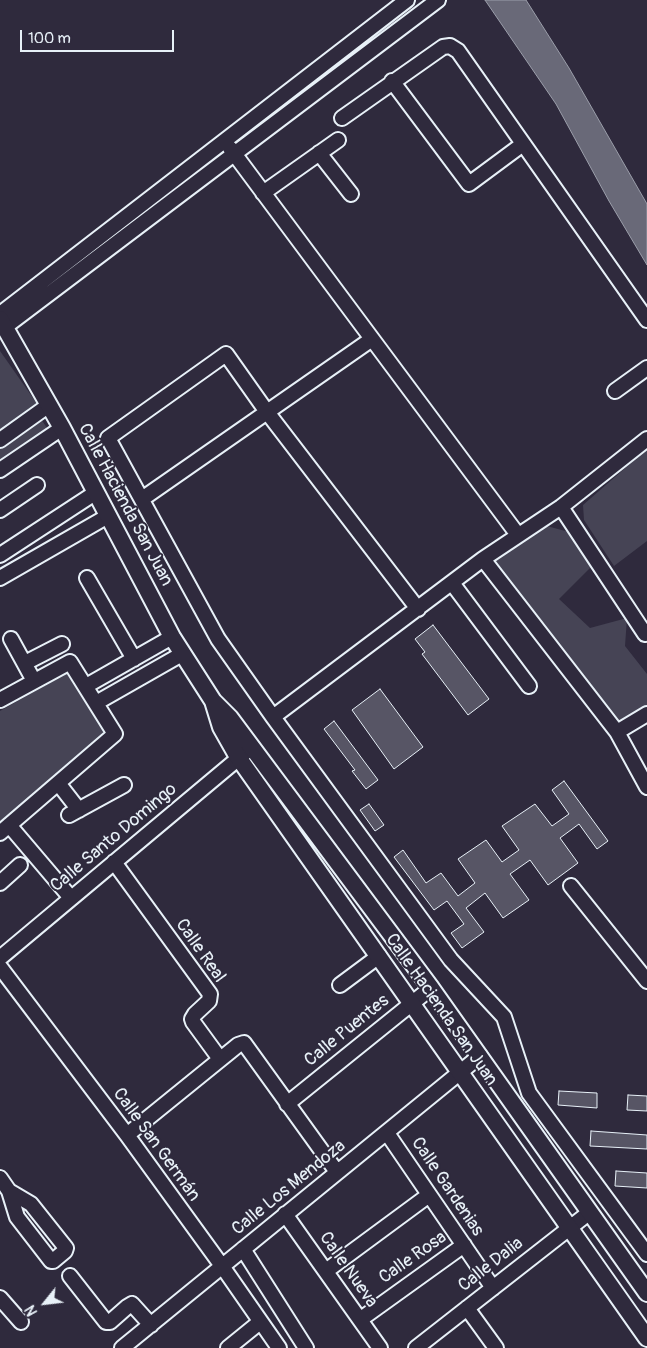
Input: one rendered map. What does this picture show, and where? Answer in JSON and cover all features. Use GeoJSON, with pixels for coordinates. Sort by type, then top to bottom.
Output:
{"type":"FeatureCollection","features":[{"type":"Feature","properties":{"kind":"main road","name":"Calle Hacienda San Juan"},"geometry":{"type":"LineString","coordinates":[[3,328],[62,428],[182,654],[213,701],[226,714],[252,747],[431,988],[647,1293]]}},
{"type":"Feature","properties":{"kind":"main road","name":"Calle Hacienda San Juan"},"geometry":{"type":"LineString","coordinates":[[213,701],[222,727],[238,757],[647,1338]]}},
{"type":"Feature","properties":{"kind":"street"},"geometry":{"type":"LineString","coordinates":[[3,328],[225,141],[407,0]]}},
{"type":"Feature","properties":{"kind":"street"},"geometry":{"type":"LineString","coordinates":[[3,328],[438,0]]}},
{"type":"Feature","properties":{"kind":"street"},"geometry":{"type":"LineString","coordinates":[[342,118],[392,81],[443,47],[450,46],[458,51],[647,320]]}},
{"type":"Feature","properties":{"kind":"street"},"geometry":{"type":"LineString","coordinates":[[392,81],[469,184],[523,144]]}},
{"type":"Feature","properties":{"kind":"street"},"geometry":{"type":"LineString","coordinates":[[263,194],[338,140]]}},
{"type":"Feature","properties":{"kind":"street"},"geometry":{"type":"LineString","coordinates":[[225,141],[518,535]]}},
{"type":"Feature","properties":{"kind":"street"},"geometry":{"type":"LineString","coordinates":[[320,153],[351,194]]}},
{"type":"Feature","properties":{"kind":"street"},"geometry":{"type":"LineString","coordinates":[[142,499],[372,339]]}},
{"type":"Feature","properties":{"kind":"street"},"geometry":{"type":"LineString","coordinates":[[418,609],[226,354],[108,438],[218,639],[451,960],[504,1017],[529,1093],[647,1254]]}},
{"type":"Feature","properties":{"kind":"street"},"geometry":{"type":"LineString","coordinates":[[615,391],[647,368]]}},
{"type":"Feature","properties":{"kind":"street"},"geometry":{"type":"LineString","coordinates":[[0,440],[49,405]]}},
{"type":"Feature","properties":{"kind":"street"},"geometry":{"type":"LineString","coordinates":[[0,470],[62,428]]}},
{"type":"Feature","properties":{"kind":"street"},"geometry":{"type":"LineString","coordinates":[[273,717],[483,559],[561,507],[647,439]]}},
{"type":"Feature","properties":{"kind":"street"},"geometry":{"type":"LineString","coordinates":[[0,510],[37,485]]}},
{"type":"Feature","properties":{"kind":"street"},"geometry":{"type":"LineString","coordinates":[[0,555],[95,492]]}},
{"type":"Feature","properties":{"kind":"street"},"geometry":{"type":"LineString","coordinates":[[561,507],[645,634]]}},
{"type":"Feature","properties":{"kind":"street"},"geometry":{"type":"LineString","coordinates":[[0,578],[108,516]]}},
{"type":"Feature","properties":{"kind":"street"},"geometry":{"type":"LineString","coordinates":[[483,559],[617,732],[647,787]]}},
{"type":"Feature","properties":{"kind":"street"},"geometry":{"type":"LineString","coordinates":[[87,578],[134,659]]}},
{"type":"Feature","properties":{"kind":"street"},"geometry":{"type":"LineString","coordinates":[[452,583],[529,686]]}},
{"type":"Feature","properties":{"kind":"street"},"geometry":{"type":"LineString","coordinates":[[86,686],[172,636]]}},
{"type":"Feature","properties":{"kind":"street"},"geometry":{"type":"LineString","coordinates":[[11,639],[34,681]]}},
{"type":"Feature","properties":{"kind":"street"},"geometry":{"type":"LineString","coordinates":[[25,663],[62,644]]}},
{"type":"Feature","properties":{"kind":"street"},"geometry":{"type":"LineString","coordinates":[[96,704],[182,654]]}},
{"type":"Feature","properties":{"kind":"street"},"geometry":{"type":"LineString","coordinates":[[0,700],[70,662],[115,734],[4,829],[71,898]]}},
{"type":"Feature","properties":{"kind":"street"},"geometry":{"type":"LineString","coordinates":[[617,732],[647,714]]}},
{"type":"Feature","properties":{"kind":"street","name":"Calle Santo Domingo"},"geometry":{"type":"LineString","coordinates":[[0,958],[252,747]]}},
{"type":"Feature","properties":{"kind":"street"},"geometry":{"type":"LineString","coordinates":[[58,783],[74,812],[124,785]]}},
{"type":"Feature","properties":{"kind":"street","name":"Calle Real"},"geometry":{"type":"LineString","coordinates":[[114,862],[210,994],[210,1001],[192,1019],[220,1059]]}},
{"type":"Feature","properties":{"kind":"street"},"geometry":{"type":"LineString","coordinates":[[2,877],[20,865]]}},
{"type":"Feature","properties":{"kind":"street"},"geometry":{"type":"LineString","coordinates":[[571,886],[647,981]]}},
{"type":"Feature","properties":{"kind":"street"},"geometry":{"type":"LineString","coordinates":[[340,985],[379,956]]}},
{"type":"Feature","properties":{"kind":"street","name":"Calle San Germán"},"geometry":{"type":"LineString","coordinates":[[0,967],[127,1135],[279,1348]]}},
{"type":"Feature","properties":{"kind":"street","name":"Calle Puentes"},"geometry":{"type":"LineString","coordinates":[[287,1104],[431,988]]}},
{"type":"Feature","properties":{"kind":"street"},"geometry":{"type":"LineString","coordinates":[[127,1135],[220,1059],[240,1044],[246,1044],[337,1172]]}},
{"type":"Feature","properties":{"kind":"street","name":"Calle Los Mendoza"},"geometry":{"type":"LineString","coordinates":[[122,1348],[480,1056]]}},
{"type":"Feature","properties":{"kind":"street","name":"Calle Gardenias"},"geometry":{"type":"LineString","coordinates":[[387,1133],[493,1288]]}},
{"type":"Feature","properties":{"kind":"street"},"geometry":{"type":"LineString","coordinates":[[0,1178],[9,1191],[14,1211],[51,1261],[66,1251],[66,1248],[27,1200],[9,1191]]}},
{"type":"Feature","properties":{"kind":"street"},"geometry":{"type":"LineString","coordinates":[[326,1271],[429,1195]]}},
{"type":"Feature","properties":{"kind":"street","name":"Calle Dalia"},"geometry":{"type":"LineString","coordinates":[[416,1348],[590,1212]]}},
{"type":"Feature","properties":{"kind":"street","name":"Calle Nueva"},"geometry":{"type":"LineString","coordinates":[[285,1214],[380,1348]]}},
{"type":"Feature","properties":{"kind":"street"},"geometry":{"type":"LineString","coordinates":[[27,1230],[42,1218]]}},
{"type":"Feature","properties":{"kind":"street","name":"Calle Rosa"},"geometry":{"type":"LineString","coordinates":[[360,1319],[464,1245]]}},
{"type":"Feature","properties":{"kind":"street"},"geometry":{"type":"LineString","coordinates":[[243,1249],[306,1348]]}},
{"type":"Feature","properties":{"kind":"street"},"geometry":{"type":"LineString","coordinates":[[70,1276],[106,1322],[110,1322],[132,1304],[151,1325]]}},
{"type":"Feature","properties":{"kind":"street"},"geometry":{"type":"LineString","coordinates":[[0,1298],[21,1322]]}},
{"type":"Feature","properties":{"kind":"street"},"geometry":{"type":"LineString","coordinates":[[467,1308],[496,1348]]}},
{"type":"Feature","properties":{"kind":"street"},"geometry":{"type":"LineString","coordinates":[[228,1348],[260,1322]]}},
{"type":"Feature","properties":{"kind":"shaded area"},"geometry":{"type":"Polygon","coordinates":[[[0,351],[38,405],[0,432],[0,351]]]}},
{"type":"Feature","properties":{"kind":"shaded area"},"geometry":{"type":"Polygon","coordinates":[[[39,416],[49,431],[0,465],[0,444],[39,416]]]}},
{"type":"Feature","properties":{"kind":"shaded area"},"geometry":{"type":"Polygon","coordinates":[[[647,449],[647,541],[614,566],[584,520],[583,505],[647,449]]]}},
{"type":"Feature","properties":{"kind":"shaded area"},"geometry":{"type":"Polygon","coordinates":[[[543,525],[569,532],[593,565],[559,599],[590,628],[627,618],[625,646],[647,674],[647,707],[617,724],[493,561],[543,525]]]}},
{"type":"Feature","properties":{"kind":"shaded area"},"geometry":{"type":"Polygon","coordinates":[[[71,671],[108,733],[0,823],[0,711],[71,671]]]}},
{"type":"Feature","properties":{"kind":"water"},"geometry":{"type":"Polygon","coordinates":[[[485,0],[526,0],[569,68],[647,204],[647,265],[609,201],[556,104],[485,0]]]}},
{"type":"Feature","properties":{"kind":"building"},"geometry":{"type":"Polygon","coordinates":[[[433,625],[489,699],[468,715],[422,654],[425,652],[415,639],[433,625]]]}},
{"type":"Feature","properties":{"kind":"building"},"geometry":{"type":"Polygon","coordinates":[[[380,689],[423,747],[394,769],[352,710],[380,689]]]}},
{"type":"Feature","properties":{"kind":"building"},"geometry":{"type":"Polygon","coordinates":[[[334,721],[378,780],[366,789],[352,771],[355,770],[324,729],[334,721]]]}},
{"type":"Feature","properties":{"kind":"building"},"geometry":{"type":"Polygon","coordinates":[[[564,781],[608,841],[597,849],[579,824],[560,838],[578,863],[548,885],[530,860],[510,874],[529,900],[503,918],[485,893],[466,908],[484,932],[462,948],[451,933],[464,924],[447,901],[434,910],[394,857],[403,850],[426,883],[441,873],[458,896],[475,883],[458,859],[486,840],[502,862],[519,850],[502,826],[535,804],[552,826],[569,814],[552,790],[564,781]]]}},
{"type":"Feature","properties":{"kind":"building"},"geometry":{"type":"Polygon","coordinates":[[[369,804],[384,825],[375,831],[360,810],[369,804]]]}},
{"type":"Feature","properties":{"kind":"building"},"geometry":{"type":"Polygon","coordinates":[[[559,1091],[597,1093],[597,1108],[558,1105],[559,1091]]]}},
{"type":"Feature","properties":{"kind":"building"},"geometry":{"type":"Polygon","coordinates":[[[628,1095],[647,1096],[647,1111],[627,1110],[628,1095]]]}},
{"type":"Feature","properties":{"kind":"building"},"geometry":{"type":"Polygon","coordinates":[[[591,1131],[647,1135],[647,1149],[590,1146],[591,1131]]]}},
{"type":"Feature","properties":{"kind":"building"},"geometry":{"type":"Polygon","coordinates":[[[616,1171],[647,1173],[647,1188],[615,1186],[616,1171]]]}}]}
